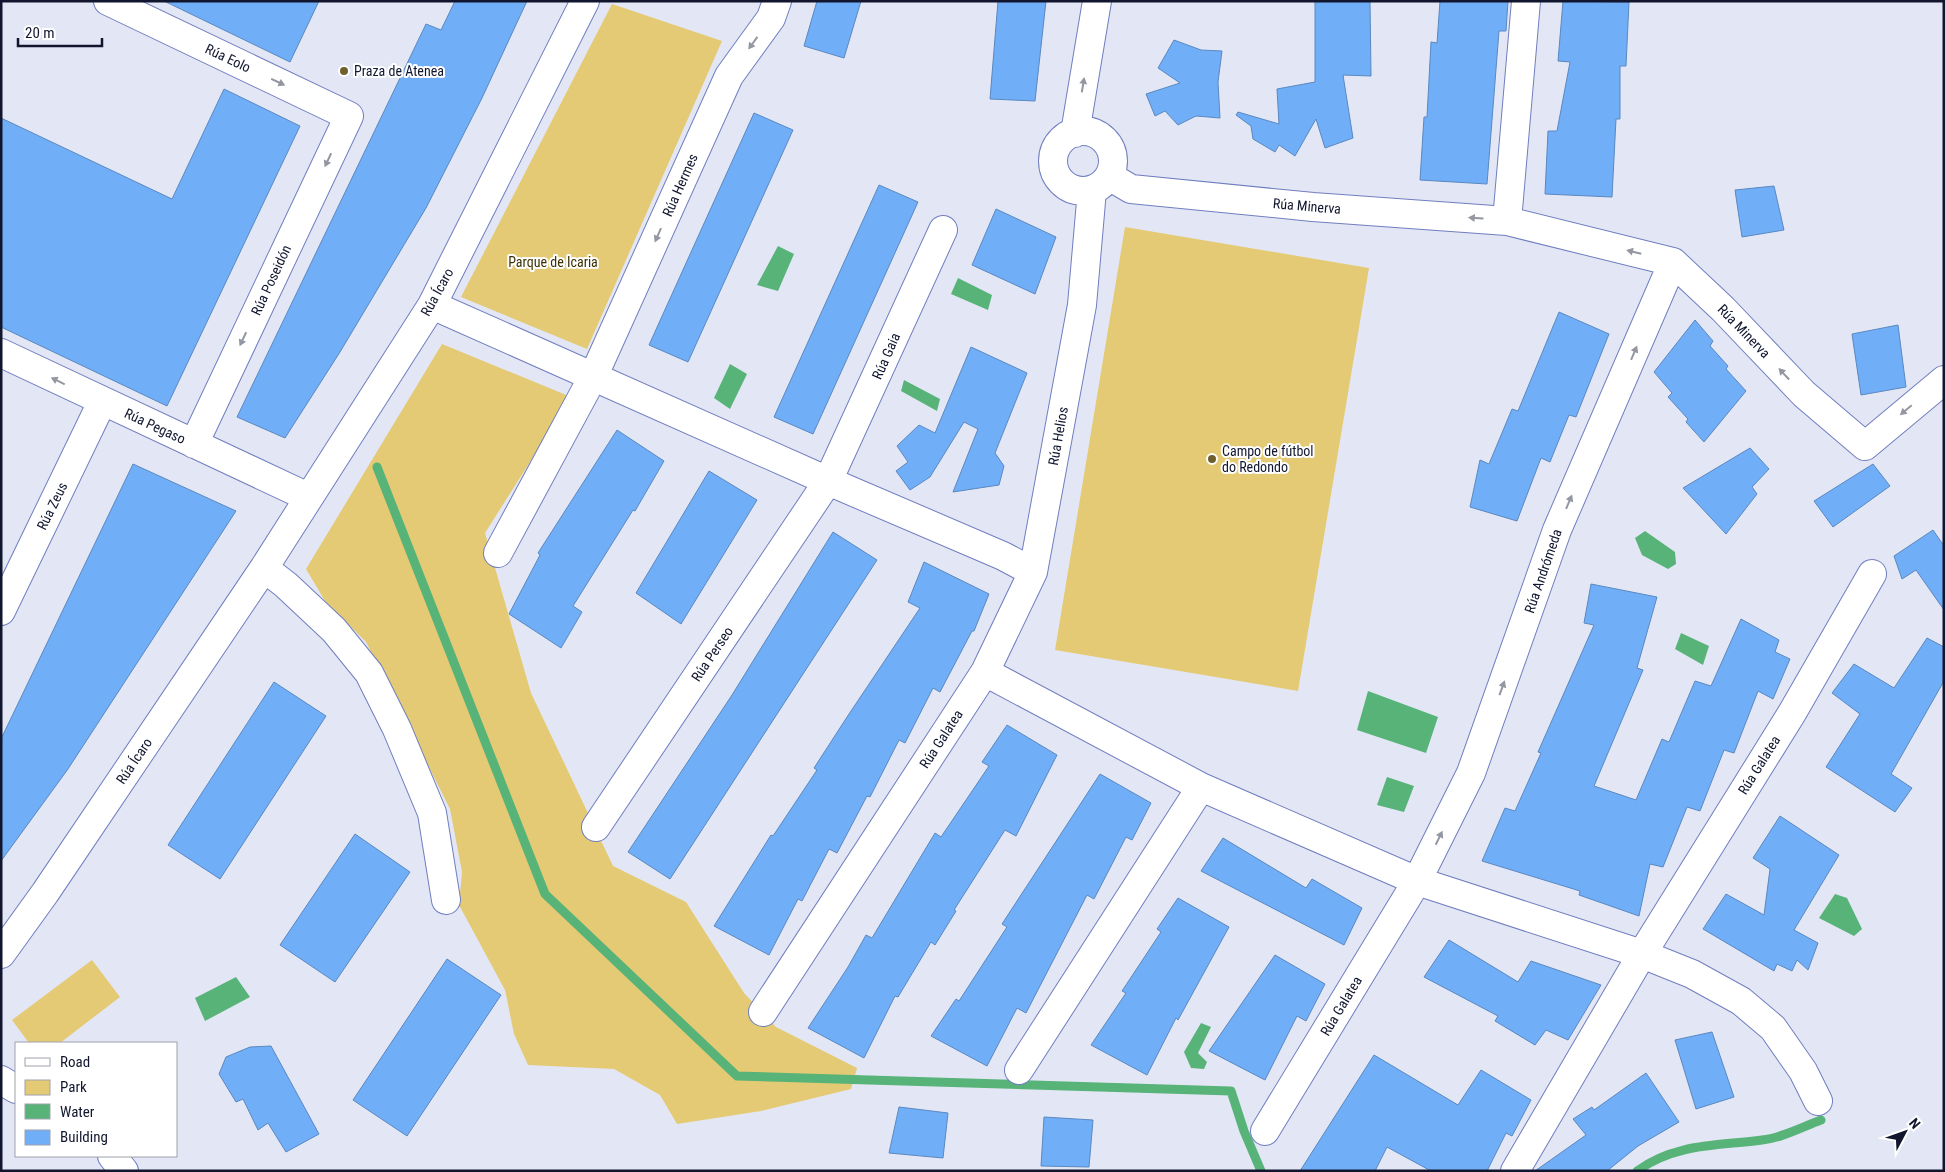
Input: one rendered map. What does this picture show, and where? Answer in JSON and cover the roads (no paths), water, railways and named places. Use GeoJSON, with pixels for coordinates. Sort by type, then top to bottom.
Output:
{"type":"FeatureCollection","features":[{"type":"Feature","properties":{"kind":"street","name":"Rúa Eolo"},"geometry":{"type":"LineString","coordinates":[[108,1],[349,116]]}},
{"type":"Feature","properties":{"kind":"street","name":"Rúa Ícaro"},"geometry":{"type":"LineString","coordinates":[[1,954],[45,893],[264,568],[432,305],[585,1]]}},
{"type":"Feature","properties":{"kind":"street","name":"Rúa Hermes"},"geometry":{"type":"LineString","coordinates":[[594,375],[729,76],[771,18],[777,1]]}},
{"type":"Feature","properties":{"kind":"street"},"geometry":{"type":"LineString","coordinates":[[1097,1],[1075,133],[1066,137],[1058,144],[1054,154],[1054,165],[1057,175],[1067,186],[1077,190],[1101,183]]}},
{"type":"Feature","properties":{"kind":"street"},"geometry":{"type":"LineString","coordinates":[[1507,221],[1526,1]]}},
{"type":"Feature","properties":{"kind":"street","name":"Rúa Poseidón"},"geometry":{"type":"LineString","coordinates":[[194,444],[349,116]]}},
{"type":"Feature","properties":{"kind":"street","name":"Rúa Helios"},"geometry":{"type":"LineString","coordinates":[[985,672],[1033,572],[1082,305],[1101,183],[1113,167],[1112,153],[1107,143],[1090,132],[1075,133]]}},
{"type":"Feature","properties":{"kind":"street","name":"Rúa Minerva"},"geometry":{"type":"LineString","coordinates":[[1101,183],[1131,188],[1314,207],[1507,221],[1673,262],[1723,309],[1804,394],[1865,446],[1944,380]]}},
{"type":"Feature","properties":{"kind":"street","name":"Rúa Gaia"},"geometry":{"type":"LineString","coordinates":[[828,481],[943,230]]}},
{"type":"Feature","properties":{"kind":"street","name":"Rúa Andrómeda"},"geometry":{"type":"LineString","coordinates":[[1417,881],[1471,773],[1557,530],[1673,262]]}},
{"type":"Feature","properties":{"kind":"street"},"geometry":{"type":"LineString","coordinates":[[432,305],[594,375],[828,481],[1003,556],[1033,572]]}},
{"type":"Feature","properties":{"kind":"street","name":"Rúa Pegaso"},"geometry":{"type":"LineString","coordinates":[[1,353],[308,497]]}},
{"type":"Feature","properties":{"kind":"street"},"geometry":{"type":"LineString","coordinates":[[498,554],[594,375]]}},
{"type":"Feature","properties":{"kind":"street","name":"Rúa Zeus"},"geometry":{"type":"LineString","coordinates":[[1,611],[102,402]]}},
{"type":"Feature","properties":{"kind":"street","name":"Rúa Perseo"},"geometry":{"type":"LineString","coordinates":[[596,827],[828,481]]}},
{"type":"Feature","properties":{"kind":"street"},"geometry":{"type":"LineString","coordinates":[[264,568],[286,585],[334,630],[369,673],[397,729],[432,814],[446,900]]}},
{"type":"Feature","properties":{"kind":"street","name":"Rúa Galatea"},"geometry":{"type":"LineString","coordinates":[[1516,1171],[1642,954],[1792,712],[1872,574]]}},
{"type":"Feature","properties":{"kind":"street"},"geometry":{"type":"LineString","coordinates":[[985,672],[1201,787],[1417,881],[1642,954],[1692,974],[1741,1000],[1773,1028],[1803,1071],[1818,1101]]}},
{"type":"Feature","properties":{"kind":"street","name":"Rúa Galatea"},"geometry":{"type":"LineString","coordinates":[[763,1012],[985,672]]}},
{"type":"Feature","properties":{"kind":"street"},"geometry":{"type":"LineString","coordinates":[[1019,1070],[1201,787]]}},
{"type":"Feature","properties":{"kind":"street","name":"Rúa Galatea"},"geometry":{"type":"LineString","coordinates":[[1265,1131],[1417,881]]}},
{"type":"Feature","properties":{"kind":"street"},"geometry":{"type":"LineString","coordinates":[[1,1080],[15,1088]]}},
{"type":"Feature","properties":{"kind":"street"},"geometry":{"type":"LineString","coordinates":[[113,1157],[124,1171]]}},
{"type":"Feature","properties":{"kind":"water"},"geometry":{"type":"Polygon","coordinates":[[[778,246],[794,254],[778,291],[757,285],[778,246]]]}},
{"type":"Feature","properties":{"kind":"water"},"geometry":{"type":"Polygon","coordinates":[[[958,278],[992,295],[988,310],[951,294],[958,278]]]}},
{"type":"Feature","properties":{"kind":"water"},"geometry":{"type":"Polygon","coordinates":[[[730,364],[747,374],[730,409],[714,398],[730,364]]]}},
{"type":"Feature","properties":{"kind":"water"},"geometry":{"type":"Polygon","coordinates":[[[904,380],[940,399],[937,411],[901,391],[904,380]]]}},
{"type":"Feature","properties":{"kind":"water"},"geometry":{"type":"Polygon","coordinates":[[[1645,531],[1675,552],[1676,564],[1668,569],[1642,555],[1635,538],[1645,531]]]}},
{"type":"Feature","properties":{"kind":"water"},"geometry":{"type":"Polygon","coordinates":[[[1681,633],[1709,646],[1703,665],[1675,649],[1681,633]]]}},
{"type":"Feature","properties":{"kind":"water"},"geometry":{"type":"Polygon","coordinates":[[[1368,691],[1438,717],[1426,753],[1357,730],[1368,691]]]}},
{"type":"Feature","properties":{"kind":"water"},"geometry":{"type":"Polygon","coordinates":[[[1387,777],[1414,786],[1404,812],[1377,805],[1387,777]]]}},
{"type":"Feature","properties":{"kind":"water"},"geometry":{"type":"Polygon","coordinates":[[[1835,894],[1847,898],[1862,929],[1854,936],[1819,918],[1835,894]]]}},
{"type":"Feature","properties":{"kind":"water"},"geometry":{"type":"Polygon","coordinates":[[[236,977],[250,997],[205,1021],[195,998],[236,977]]]}},
{"type":"Feature","properties":{"kind":"water"},"geometry":{"type":"Polygon","coordinates":[[[1201,1023],[1211,1027],[1198,1053],[1207,1062],[1204,1069],[1191,1068],[1184,1052],[1201,1023]]]}},
{"type":"Feature","properties":{"kind":"waterway"},"geometry":{"type":"LineString","coordinates":[[377,467],[545,894],[737,1076],[1231,1091],[1244,1131],[1261,1171]]}},
{"type":"Feature","properties":{"kind":"waterway"},"geometry":{"type":"LineString","coordinates":[[1637,1171],[1651,1162],[1682,1150],[1769,1139],[1821,1120]]}},
{"type":"Feature","properties":{"kind":"place","name":"Praza de Atenea"},"geometry":{"type":"Point","coordinates":[344,71]}},
{"type":"Feature","properties":{"kind":"place","name":"Campo de fútbol do Redondo"},"geometry":{"type":"Point","coordinates":[1212,459]}},
{"type":"Feature","properties":{"kind":"park label","name":"Parque de Icaria"},"geometry":{"type":"Point","coordinates":[553,262]}}]}
